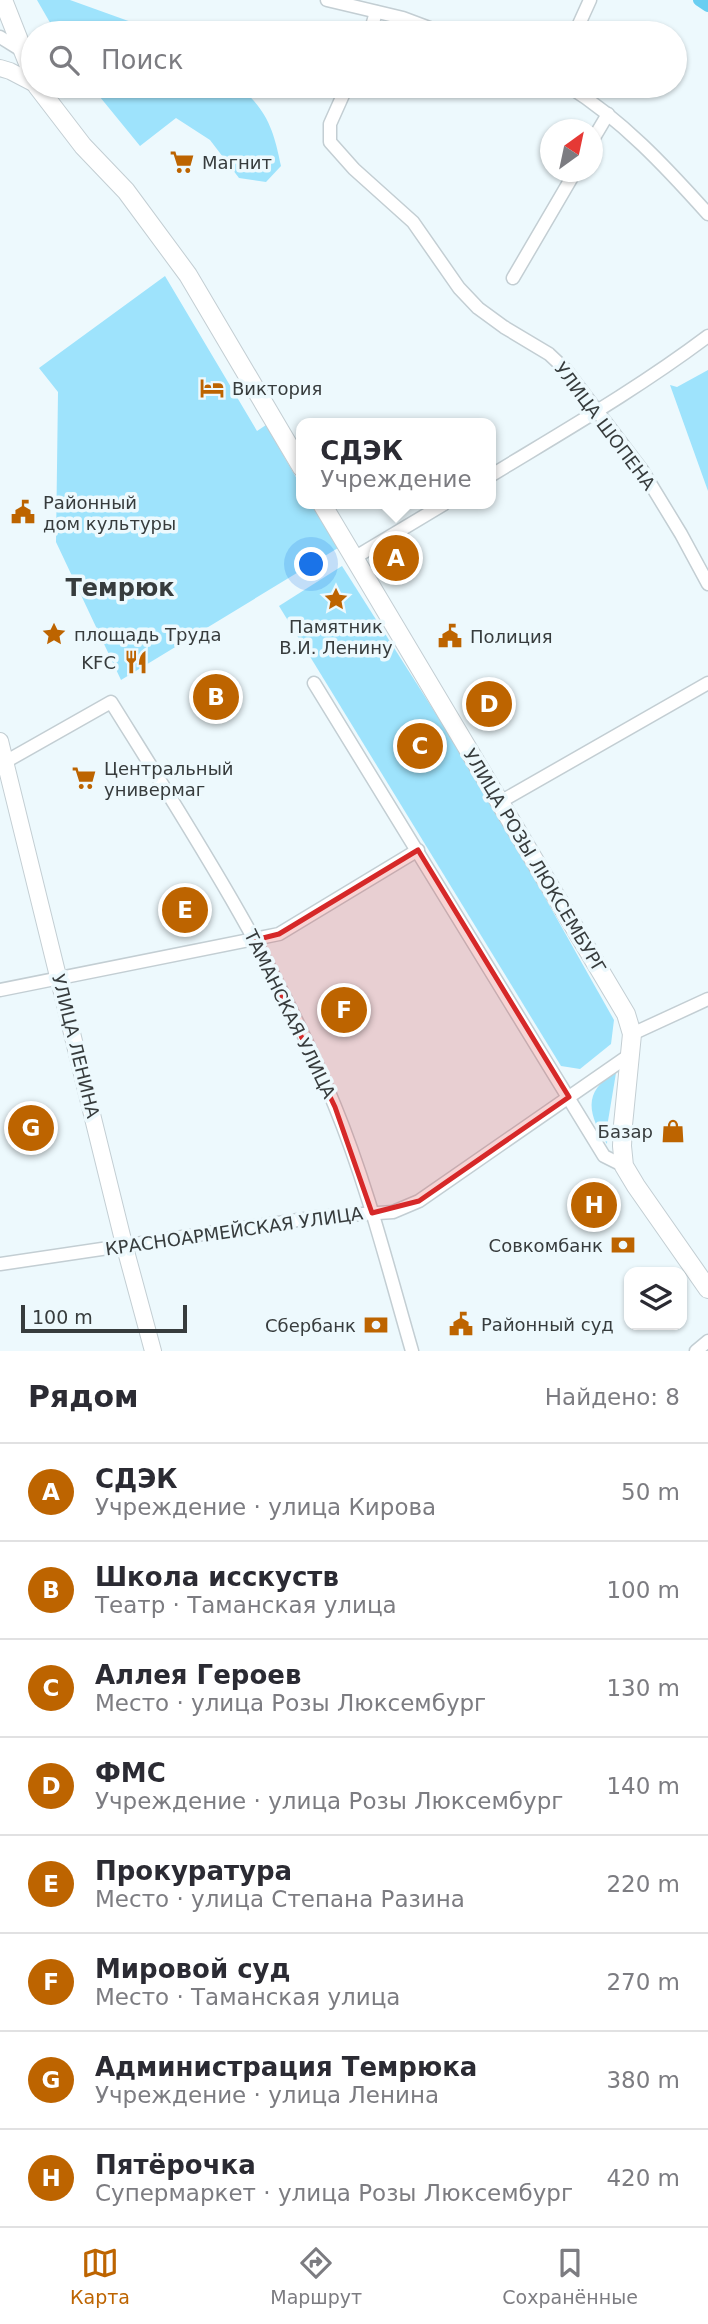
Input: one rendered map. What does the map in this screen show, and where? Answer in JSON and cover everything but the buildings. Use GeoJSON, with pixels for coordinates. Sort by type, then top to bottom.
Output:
{"type":"FeatureCollection","features":[{"type":"Feature","properties":{"kind":"main road"},"geometry":{"type":"LineString","coordinates":[[3,0],[21,47]]}},
{"type":"Feature","properties":{"kind":"main road"},"geometry":{"type":"LineString","coordinates":[[45,98],[83,146],[126,191],[156,229],[188,275],[296,458]]}},
{"type":"Feature","properties":{"kind":"main road","name":"УЛИЦА РОЗЫ ЛЮКСЕМБУРГ"},"geometry":{"type":"LineString","coordinates":[[325,509],[626,1014],[632,1034],[623,1125],[624,1166]]}},
{"type":"Feature","properties":{"kind":"main road"},"geometry":{"type":"LineString","coordinates":[[624,1166],[708,1289]]}},
{"type":"Feature","properties":{"kind":"street"},"geometry":{"type":"LineString","coordinates":[[327,0],[411,21]]}},
{"type":"Feature","properties":{"kind":"street"},"geometry":{"type":"LineString","coordinates":[[580,21],[590,0]]}},
{"type":"Feature","properties":{"kind":"street"},"geometry":{"type":"LineString","coordinates":[[373,21],[376,12]]}},
{"type":"Feature","properties":{"kind":"street"},"geometry":{"type":"LineString","coordinates":[[0,37],[21,49]]}},
{"type":"Feature","properties":{"kind":"street"},"geometry":{"type":"LineString","coordinates":[[0,68],[21,77]]}},
{"type":"Feature","properties":{"kind":"street","name":"УЛИЦА ШОПЕНА"},"geometry":{"type":"LineString","coordinates":[[342,98],[330,124],[330,142],[354,169],[413,222],[459,288],[478,308],[549,354],[566,370],[642,470],[708,584]]}},
{"type":"Feature","properties":{"kind":"street"},"geometry":{"type":"LineString","coordinates":[[585,98],[638,140],[708,214]]}},
{"type":"Feature","properties":{"kind":"street"},"geometry":{"type":"LineString","coordinates":[[603,123],[608,114]]}},
{"type":"Feature","properties":{"kind":"street"},"geometry":{"type":"LineString","coordinates":[[513,278],[569,182]]}},
{"type":"Feature","properties":{"kind":"street"},"geometry":{"type":"LineString","coordinates":[[496,473],[674,362],[708,336]]}},
{"type":"Feature","properties":{"kind":"street"},"geometry":{"type":"LineString","coordinates":[[354,558],[436,509]]}},
{"type":"Feature","properties":{"kind":"street"},"geometry":{"type":"LineString","coordinates":[[314,683],[604,1156],[624,1166]]}},
{"type":"Feature","properties":{"kind":"street"},"geometry":{"type":"LineString","coordinates":[[500,802],[708,683]]}},
{"type":"Feature","properties":{"kind":"street","name":"ТАМАНСКАЯ УЛИЦА"},"geometry":{"type":"LineString","coordinates":[[5,762],[111,702],[255,940],[335,1107],[372,1213],[412,1351]]}},
{"type":"Feature","properties":{"kind":"street","name":"УЛИЦА ЛЕНИНА"},"geometry":{"type":"LineString","coordinates":[[0,741],[153,1351]]}},
{"type":"Feature","properties":{"kind":"street"},"geometry":{"type":"LineString","coordinates":[[0,990],[279,934],[418,850]]}},
{"type":"Feature","properties":{"kind":"street"},"geometry":{"type":"LineString","coordinates":[[632,1034],[708,999]]}},
{"type":"Feature","properties":{"kind":"street","name":"КРАСНОАРМЕЙСКАЯ УЛИЦА"},"geometry":{"type":"LineString","coordinates":[[0,1264],[318,1217],[393,1212],[419,1201],[631,1054]]}},
{"type":"Feature","properties":{"kind":"street"},"geometry":{"type":"LineString","coordinates":[[696,1351],[708,1341]]}},
{"type":"Feature","properties":{"kind":"highlighted area"},"geometry":{"type":"Polygon","coordinates":[[[418,850],[569,1097],[419,1201],[372,1213],[335,1107],[255,940],[279,934],[418,850]]]}},
{"type":"Feature","properties":{"kind":"shaded area"},"geometry":{"type":"Polygon","coordinates":[[[37,0],[70,0],[128,21],[49,21],[37,0]]]}},
{"type":"Feature","properties":{"kind":"shaded area"},"geometry":{"type":"Polygon","coordinates":[[[101,98],[251,98],[268,122],[281,166],[266,182],[239,178],[210,140],[176,118],[140,146],[101,98]]]}},
{"type":"Feature","properties":{"kind":"shaded area"},"geometry":{"type":"Polygon","coordinates":[[[165,276],[257,431],[266,425],[296,477],[296,509],[315,509],[338,548],[121,680],[56,542],[58,392],[39,368],[165,276]]]}},
{"type":"Feature","properties":{"kind":"shaded area"},"geometry":{"type":"Polygon","coordinates":[[[708,370],[708,491],[670,385],[677,387],[708,370]]]}},
{"type":"Feature","properties":{"kind":"shaded area"},"geometry":{"type":"Polygon","coordinates":[[[342,566],[485,791],[614,1020],[611,1044],[580,1069],[561,1066],[279,606],[342,566]]]}},
{"type":"Feature","properties":{"kind":"shaded area"},"geometry":{"type":"Polygon","coordinates":[[[616,1073],[607,1144],[593,1114],[593,1096],[605,1080],[616,1073]]]}},
{"type":"Feature","properties":{"kind":"waterway"},"geometry":{"type":"LineString","coordinates":[[699,0],[708,6]]}},
{"type":"Feature","properties":{"kind":"place","name":"Магнит"},"geometry":{"type":"Point","coordinates":[182,162]}},
{"type":"Feature","properties":{"kind":"place","name":"Виктория"},"geometry":{"type":"Point","coordinates":[212,388]}},
{"type":"Feature","properties":{"kind":"place","name":"Районный дом культуры"},"geometry":{"type":"Point","coordinates":[23,512]}},
{"type":"Feature","properties":{"kind":"place","name":"СДЭК"},"geometry":{"type":"Point","coordinates":[396,558]}},
{"type":"Feature","properties":{"kind":"place","name":"Памятник В.И. Ленину"},"geometry":{"type":"Point","coordinates":[336,599]}},
{"type":"Feature","properties":{"kind":"place","name":"площадь Труда"},"geometry":{"type":"Point","coordinates":[54,634]}},
{"type":"Feature","properties":{"kind":"place","name":"Полиция"},"geometry":{"type":"Point","coordinates":[450,636]}},
{"type":"Feature","properties":{"kind":"place","name":"KFC"},"geometry":{"type":"Point","coordinates":[136,662]}},
{"type":"Feature","properties":{"kind":"place","name":"Школа исскуств"},"geometry":{"type":"Point","coordinates":[216,697]}},
{"type":"Feature","properties":{"kind":"place","name":"ФМС"},"geometry":{"type":"Point","coordinates":[489,704]}},
{"type":"Feature","properties":{"kind":"place","name":"Аллея Героев"},"geometry":{"type":"Point","coordinates":[420,746]}},
{"type":"Feature","properties":{"kind":"place","name":"Центральный универмаг"},"geometry":{"type":"Point","coordinates":[84,778]}},
{"type":"Feature","properties":{"kind":"place","name":"Прокуратура"},"geometry":{"type":"Point","coordinates":[185,910]}},
{"type":"Feature","properties":{"kind":"place","name":"Мировой суд"},"geometry":{"type":"Point","coordinates":[344,1010]}},
{"type":"Feature","properties":{"kind":"place","name":"Администрация Темрюка"},"geometry":{"type":"Point","coordinates":[31,1128]}},
{"type":"Feature","properties":{"kind":"place","name":"Базар"},"geometry":{"type":"Point","coordinates":[673,1131]}},
{"type":"Feature","properties":{"kind":"place","name":"Пятёрочка"},"geometry":{"type":"Point","coordinates":[594,1205]}},
{"type":"Feature","properties":{"kind":"place","name":"Совкомбанк"},"geometry":{"type":"Point","coordinates":[623,1245]}},
{"type":"Feature","properties":{"kind":"place","name":"Районный суд"},"geometry":{"type":"Point","coordinates":[461,1324]}},
{"type":"Feature","properties":{"kind":"place","name":"Сбербанк"},"geometry":{"type":"Point","coordinates":[376,1325]}},
{"type":"Feature","properties":{"kind":"district","name":"Темрюк"},"geometry":{"type":"Point","coordinates":[120,588]}}]}
